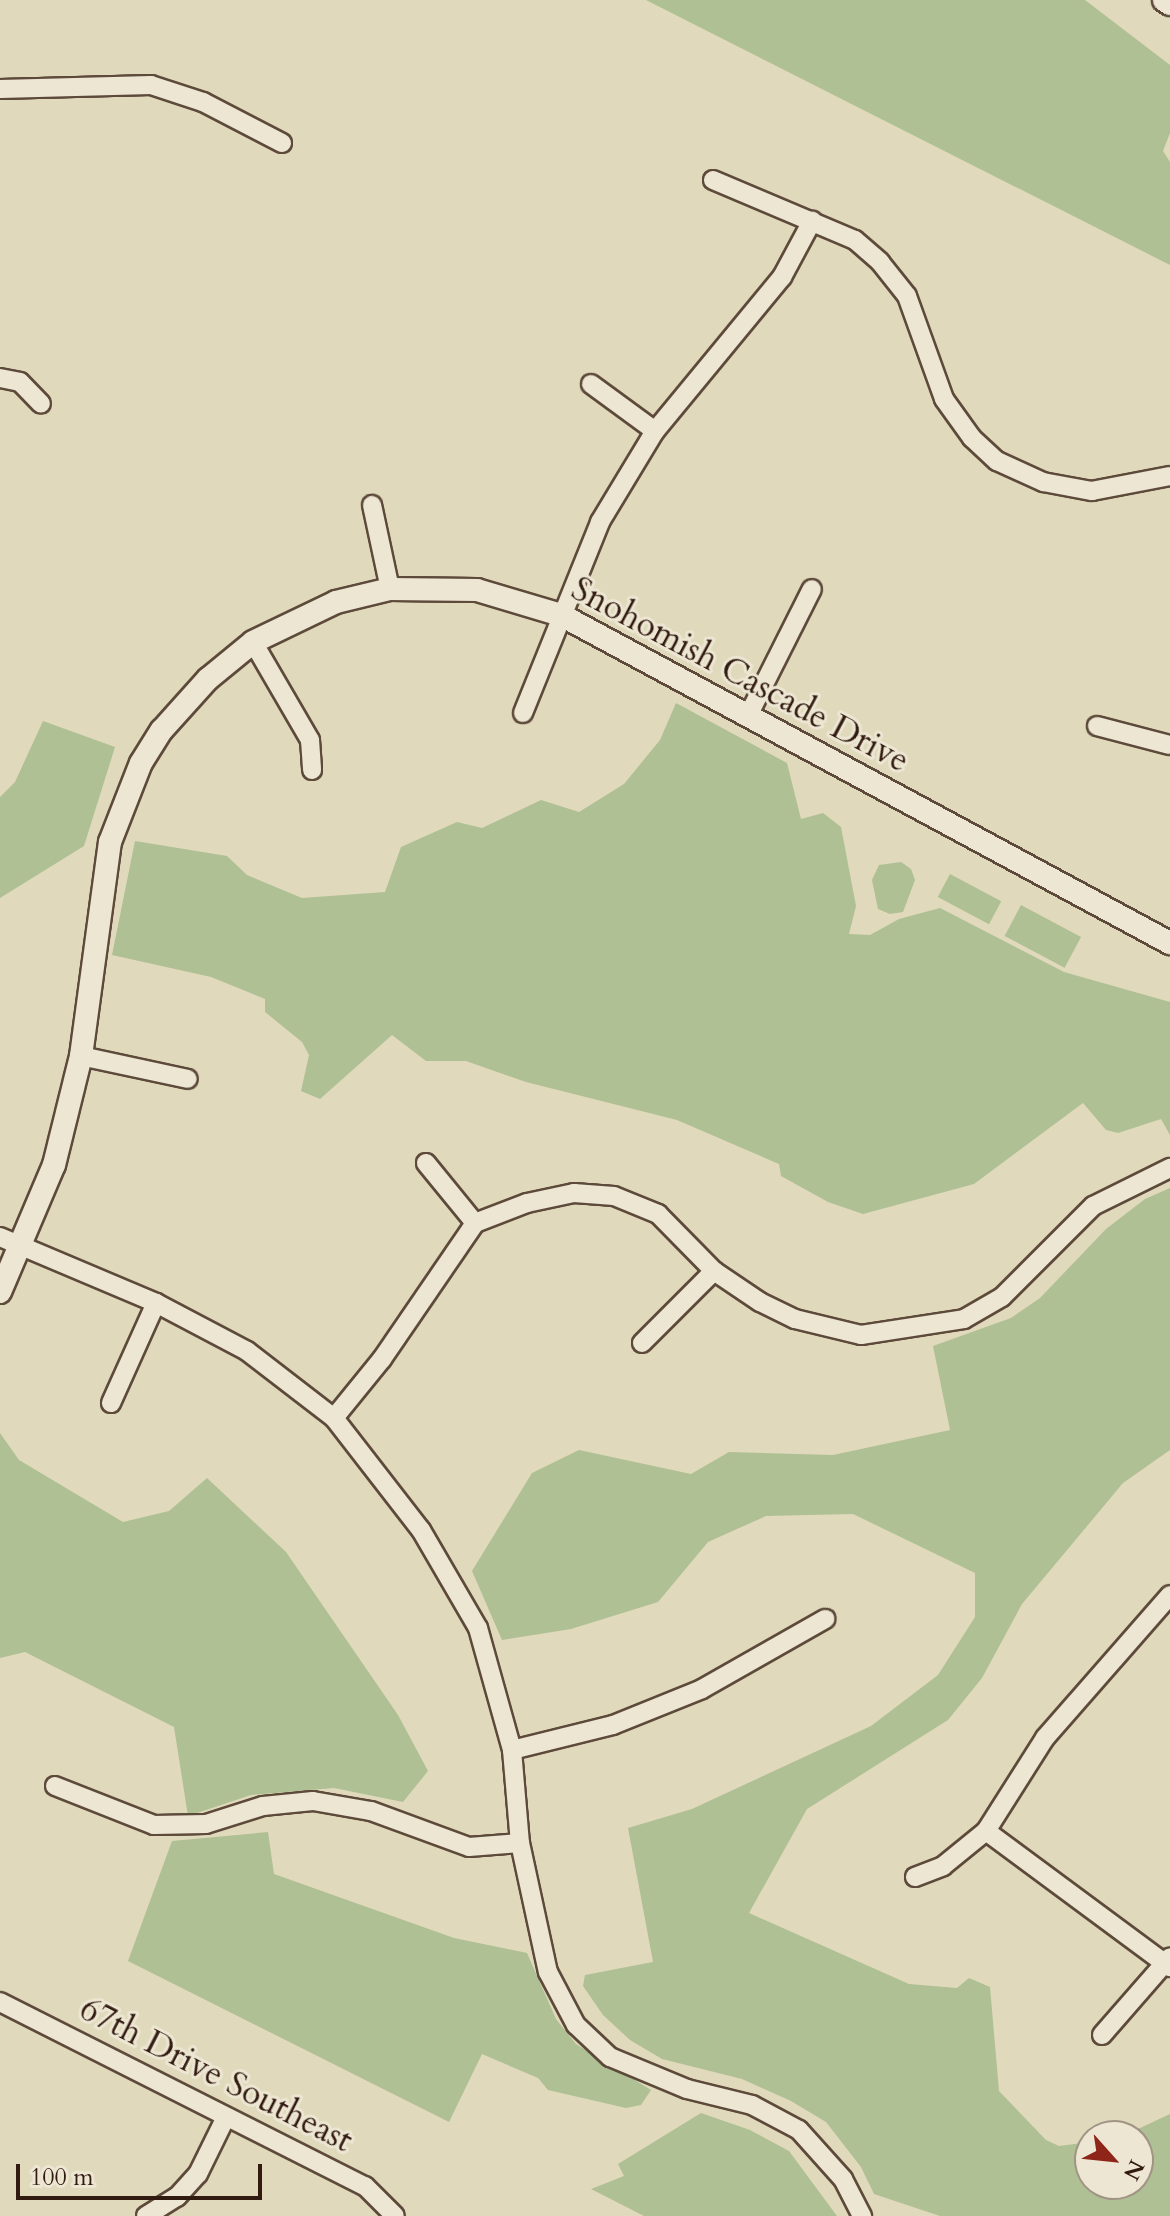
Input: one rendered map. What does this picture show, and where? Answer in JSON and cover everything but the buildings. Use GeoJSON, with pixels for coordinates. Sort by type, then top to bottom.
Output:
{"type":"FeatureCollection","features":[{"type":"Feature","properties":{"kind":"street"},"geometry":{"type":"LineString","coordinates":[[1164,0],[1170,4]]}},
{"type":"Feature","properties":{"kind":"street"},"geometry":{"type":"LineString","coordinates":[[0,89],[151,85],[203,102],[282,143]]}},
{"type":"Feature","properties":{"kind":"street"},"geometry":{"type":"LineString","coordinates":[[713,180],[855,240],[907,296],[944,399],[972,438],[997,461],[1043,482],[1092,491],[1170,476]]}},
{"type":"Feature","properties":{"kind":"street"},"geometry":{"type":"LineString","coordinates":[[523,713],[600,522],[655,431],[782,277],[812,221]]}},
{"type":"Feature","properties":{"kind":"street"},"geometry":{"type":"LineString","coordinates":[[0,378],[20,382],[41,404]]}},
{"type":"Feature","properties":{"kind":"street"},"geometry":{"type":"LineString","coordinates":[[591,384],[655,431]]}},
{"type":"Feature","properties":{"kind":"street"},"geometry":{"type":"LineString","coordinates":[[372,505],[390,589]]}},
{"type":"Feature","properties":{"kind":"street","name":"Snohomish Cascade Drive"},"geometry":{"type":"LineString","coordinates":[[0,1292],[22,1247],[54,1165],[81,1056],[101,886],[124,800],[162,730],[208,679],[253,642],[336,602],[390,589],[477,590],[561,615],[1170,943]]}},
{"type":"Feature","properties":{"kind":"street"},"geometry":{"type":"LineString","coordinates":[[748,716],[812,589]]}},
{"type":"Feature","properties":{"kind":"street"},"geometry":{"type":"LineString","coordinates":[[253,642],[310,740],[312,770]]}},
{"type":"Feature","properties":{"kind":"street"},"geometry":{"type":"LineString","coordinates":[[1097,726],[1170,745]]}},
{"type":"Feature","properties":{"kind":"street"},"geometry":{"type":"LineString","coordinates":[[81,1056],[188,1079]]}},
{"type":"Feature","properties":{"kind":"street"},"geometry":{"type":"LineString","coordinates":[[426,1163],[475,1223]]}},
{"type":"Feature","properties":{"kind":"street"},"geometry":{"type":"LineString","coordinates":[[334,1418],[382,1359],[475,1223],[527,1203],[574,1193],[614,1196],[658,1214],[714,1271],[795,1319],[861,1335],[919,1330],[964,1319],[1002,1297],[1093,1206],[1170,1168]]}},
{"type":"Feature","properties":{"kind":"street"},"geometry":{"type":"LineString","coordinates":[[0,1237],[156,1303],[247,1351],[334,1418],[421,1530],[478,1628],[512,1750],[520,1843],[548,1972],[576,2025],[610,2057],[687,2089],[752,2105],[799,2130],[843,2179],[862,2216]]}},
{"type":"Feature","properties":{"kind":"street"},"geometry":{"type":"LineString","coordinates":[[642,1343],[714,1271]]}},
{"type":"Feature","properties":{"kind":"street"},"geometry":{"type":"LineString","coordinates":[[111,1403],[156,1303]]}},
{"type":"Feature","properties":{"kind":"street"},"geometry":{"type":"LineString","coordinates":[[915,1877],[943,1866],[986,1831],[1045,1738],[1170,1595]]}},
{"type":"Feature","properties":{"kind":"street"},"geometry":{"type":"LineString","coordinates":[[512,1750],[613,1725],[702,1689],[825,1619]]}},
{"type":"Feature","properties":{"kind":"street"},"geometry":{"type":"LineString","coordinates":[[55,1786],[154,1825],[206,1824],[263,1806],[313,1801],[371,1811],[469,1847],[520,1843]]}},
{"type":"Feature","properties":{"kind":"street"},"geometry":{"type":"LineString","coordinates":[[986,1831],[1169,1963],[1102,2035]]}},
{"type":"Feature","properties":{"kind":"street","name":"67th Drive Southeast"},"geometry":{"type":"LineString","coordinates":[[0,2002],[225,2119],[365,2186],[395,2216]]}},
{"type":"Feature","properties":{"kind":"street"},"geometry":{"type":"LineString","coordinates":[[146,2216],[177,2197],[198,2174],[225,2119]]}},
{"type":"Feature","properties":{"kind":"green space"},"geometry":{"type":"Polygon","coordinates":[[[646,0],[1085,0],[1170,65],[1170,133],[1163,151],[1170,162],[1170,265],[646,0]]]}},
{"type":"Feature","properties":{"kind":"green space"},"geometry":{"type":"Polygon","coordinates":[[[676,703],[787,763],[801,819],[823,813],[841,827],[856,906],[849,934],[870,935],[899,919],[940,908],[1064,972],[1170,1002],[1170,1135],[1161,1119],[1118,1133],[1106,1130],[1083,1103],[974,1184],[863,1214],[828,1202],[781,1176],[779,1164],[677,1120],[526,1082],[466,1061],[426,1061],[392,1035],[320,1099],[301,1091],[309,1055],[302,1042],[265,1012],[265,999],[211,977],[112,955],[135,841],[227,856],[247,875],[302,898],[385,892],[401,847],[457,822],[482,828],[541,800],[579,812],[624,784],[660,740],[676,703]]]}},
{"type":"Feature","properties":{"kind":"green space"},"geometry":{"type":"Polygon","coordinates":[[[43,721],[115,747],[84,846],[0,898],[0,797],[15,782],[43,721]]]}},
{"type":"Feature","properties":{"kind":"green space"},"geometry":{"type":"Polygon","coordinates":[[[901,862],[911,869],[915,880],[903,912],[890,914],[878,909],[872,880],[879,865],[901,862]]]}},
{"type":"Feature","properties":{"kind":"green space"},"geometry":{"type":"Polygon","coordinates":[[[950,874],[1001,901],[989,924],[938,897],[950,874]]]}},
{"type":"Feature","properties":{"kind":"green space"},"geometry":{"type":"Polygon","coordinates":[[[1021,905],[1081,937],[1065,968],[1005,936],[1021,905]]]}},
{"type":"Feature","properties":{"kind":"green space"},"geometry":{"type":"Polygon","coordinates":[[[1170,1188],[1170,1450],[1123,1483],[1022,1604],[982,1678],[948,1720],[807,1809],[749,1913],[909,1984],[957,1988],[969,1978],[990,1987],[999,2091],[1046,2140],[1059,2146],[1074,2144],[1074,2200],[1154,2200],[1154,2121],[1170,2114],[1170,2216],[940,2216],[874,2194],[861,2167],[826,2122],[791,2101],[742,2079],[662,2059],[630,2040],[603,2015],[583,1986],[585,1975],[653,1962],[628,1828],[692,1809],[871,1726],[938,1675],[975,1617],[975,1573],[853,1514],[766,1516],[708,1542],[658,1602],[571,1629],[502,1640],[472,1571],[532,1473],[579,1450],[691,1474],[729,1452],[833,1455],[950,1430],[933,1346],[1011,1318],[1040,1298],[1106,1229],[1145,1199],[1170,1188]]]}},
{"type":"Feature","properties":{"kind":"green space"},"geometry":{"type":"Polygon","coordinates":[[[0,1433],[19,1460],[123,1522],[169,1511],[207,1478],[286,1552],[398,1715],[428,1771],[403,1802],[334,1788],[251,1795],[188,1816],[174,1727],[25,1652],[0,1658],[0,1433]]]}},
{"type":"Feature","properties":{"kind":"green space"},"geometry":{"type":"Polygon","coordinates":[[[268,1832],[274,1874],[454,1938],[527,1953],[556,2019],[576,2044],[651,2090],[641,2105],[626,2108],[548,2090],[538,2078],[482,2054],[449,2122],[128,1961],[172,1841],[268,1832]]]}},
{"type":"Feature","properties":{"kind":"green space"},"geometry":{"type":"Polygon","coordinates":[[[701,2113],[750,2130],[789,2151],[837,2216],[644,2216],[591,2189],[624,2176],[618,2164],[701,2113]]]}}]}
